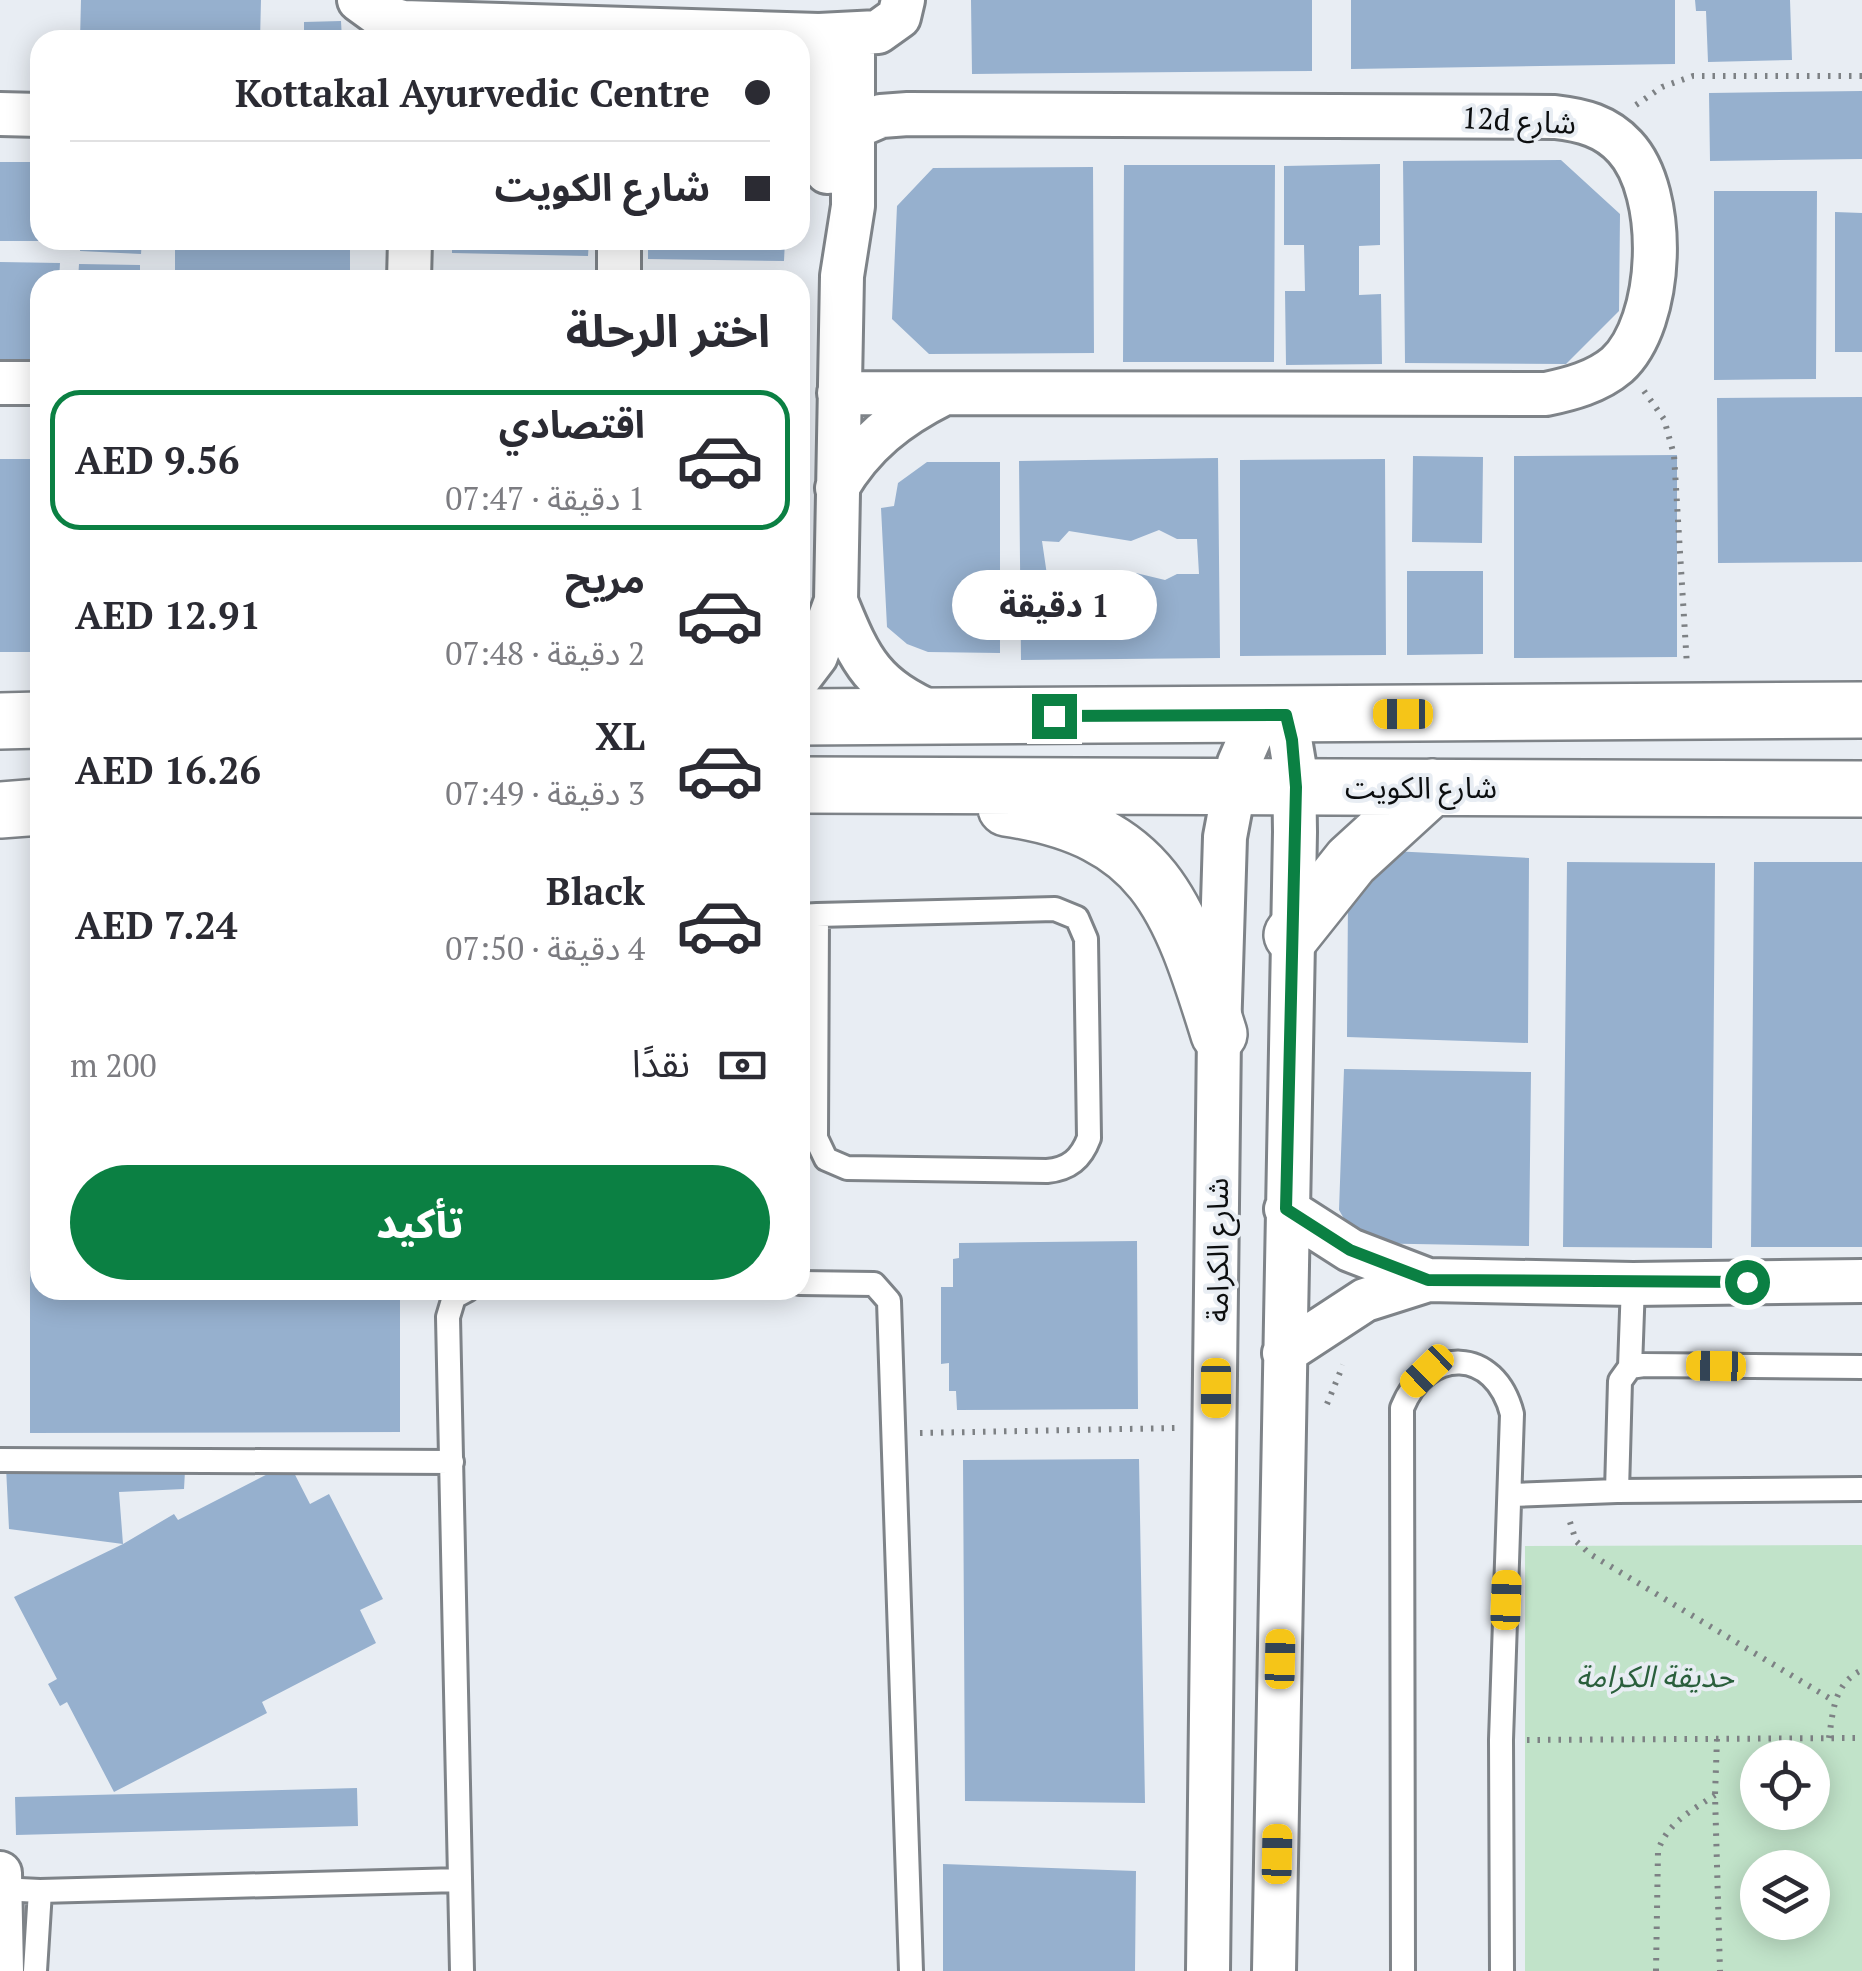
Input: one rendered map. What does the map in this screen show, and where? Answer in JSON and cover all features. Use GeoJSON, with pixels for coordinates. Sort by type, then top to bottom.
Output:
{"type":"FeatureCollection","features":[{"type":"Feature","properties":{"kind":"main road"},"geometry":{"type":"LineString","coordinates":[[810,717],[1862,710]]}},
{"type":"Feature","properties":{"kind":"main road"},"geometry":{"type":"LineString","coordinates":[[0,721],[30,720]]}},
{"type":"Feature","properties":{"kind":"main road"},"geometry":{"type":"LineString","coordinates":[[912,783],[958,799],[1061,819],[1109,840],[1160,888],[1177,916],[1219,1034]]}},
{"type":"Feature","properties":{"kind":"main road","name":"شارع الكويت"},"geometry":{"type":"LineString","coordinates":[[810,784],[1862,789]]}},
{"type":"Feature","properties":{"kind":"main road"},"geometry":{"type":"LineString","coordinates":[[1292,935],[1350,860],[1432,787]]}},
{"type":"Feature","properties":{"kind":"main road"},"geometry":{"type":"LineString","coordinates":[[0,810],[30,807]]}},
{"type":"Feature","properties":{"kind":"street"},"geometry":{"type":"LineString","coordinates":[[359,0],[381,16],[403,22],[539,30]]}},
{"type":"Feature","properties":{"kind":"street"},"geometry":{"type":"LineString","coordinates":[[810,35],[878,32],[898,18],[902,0]]}},
{"type":"Feature","properties":{"kind":"street"},"geometry":{"type":"LineString","coordinates":[[810,664],[836,600],[842,276],[854,206],[853,128],[836,35]]}},
{"type":"Feature","properties":{"kind":"street"},"geometry":{"type":"LineString","coordinates":[[836,35],[828,203],[842,276]]}},
{"type":"Feature","properties":{"kind":"street"},"geometry":{"type":"LineString","coordinates":[[0,114],[30,115]]}},
{"type":"Feature","properties":{"kind":"street","name":"12d شارع"},"geometry":{"type":"LineString","coordinates":[[840,393],[1546,394],[1574,388],[1615,367],[1631,349],[1643,328],[1654,260],[1648,192],[1640,168],[1625,146],[1606,130],[1581,120],[908,114],[880,116],[853,128]]}},
{"type":"Feature","properties":{"kind":"street"},"geometry":{"type":"LineString","coordinates":[[0,383],[30,383]]}},
{"type":"Feature","properties":{"kind":"street","name":"12d شارع"},"geometry":{"type":"LineString","coordinates":[[837,488],[870,442],[892,423],[943,394]]}},
{"type":"Feature","properties":{"kind":"street"},"geometry":{"type":"LineString","coordinates":[[836,600],[860,657],[878,680],[902,700],[942,717]]}},
{"type":"Feature","properties":{"kind":"street"},"geometry":{"type":"LineString","coordinates":[[1273,715],[1292,740],[1296,787],[1274,1971]]}},
{"type":"Feature","properties":{"kind":"street","name":"شارع الكرامة"},"geometry":{"type":"LineString","coordinates":[[1208,1971],[1219,1034],[1225,836],[1239,763],[1273,715]]}},
{"type":"Feature","properties":{"kind":"street"},"geometry":{"type":"LineString","coordinates":[[1286,1209],[1350,1250],[1428,1280]]}},
{"type":"Feature","properties":{"kind":"street"},"geometry":{"type":"LineString","coordinates":[[1284,1353],[1366,1300],[1428,1280],[1632,1284],[1862,1281]]}},
{"type":"Feature","properties":{"kind":"street"},"geometry":{"type":"LineString","coordinates":[[0,1873],[20,1890],[2,1971]]}},
{"type":"Feature","properties":{"kind":"lane"},"geometry":{"type":"LineString","coordinates":[[810,916],[1055,909],[1077,918],[1086,938],[1089,1138],[1084,1152],[1061,1169],[1047,1170],[847,1168],[826,1159],[816,1138],[810,948]]}},
{"type":"Feature","properties":{"kind":"lane"},"geometry":{"type":"LineString","coordinates":[[810,1283],[874,1284],[889,1301],[911,1971]]}},
{"type":"Feature","properties":{"kind":"lane"},"geometry":{"type":"LineString","coordinates":[[1617,1491],[1620,1381],[1630,1368],[1632,1284]]}},
{"type":"Feature","properties":{"kind":"lane"},"geometry":{"type":"LineString","coordinates":[[452,1300],[449,1307],[462,1971]]}},
{"type":"Feature","properties":{"kind":"lane"},"geometry":{"type":"LineString","coordinates":[[1403,1971],[1402,1408],[1410,1387],[1427,1371],[1448,1364],[1473,1364],[1493,1374],[1507,1392],[1512,1414],[1501,1740],[1502,1971]]}},
{"type":"Feature","properties":{"kind":"lane"},"geometry":{"type":"LineString","coordinates":[[1630,1368],[1862,1367]]}},
{"type":"Feature","properties":{"kind":"lane"},"geometry":{"type":"LineString","coordinates":[[0,1460],[452,1462]]}},
{"type":"Feature","properties":{"kind":"lane"},"geometry":{"type":"LineString","coordinates":[[1510,1495],[1862,1489]]}},
{"type":"Feature","properties":{"kind":"lane"},"geometry":{"type":"LineString","coordinates":[[35,1971],[20,1890],[460,1880]]}},
{"type":"Feature","properties":{"kind":"path"},"geometry":{"type":"LineString","coordinates":[[1606,130],[1662,87],[1693,76],[1862,76]]}},
{"type":"Feature","properties":{"kind":"path"},"geometry":{"type":"LineString","coordinates":[[1615,367],[1642,387],[1664,419],[1674,454],[1690,712]]}},
{"type":"Feature","properties":{"kind":"path"},"geometry":{"type":"LineString","coordinates":[[1558,1493],[1576,1541],[1590,1554],[1834,1701]]}},
{"type":"Feature","properties":{"kind":"path"},"geometry":{"type":"LineString","coordinates":[[1829,1738],[1834,1701],[1844,1682],[1862,1670]]}},
{"type":"Feature","properties":{"kind":"path"},"geometry":{"type":"LineString","coordinates":[[1501,1740],[1862,1738]]}},
{"type":"Feature","properties":{"kind":"path"},"geometry":{"type":"LineString","coordinates":[[1717,1739],[1714,1795],[1720,1971]]}},
{"type":"Feature","properties":{"kind":"path"},"geometry":{"type":"LineString","coordinates":[[1656,1971],[1658,1851],[1664,1834],[1714,1795]]}},
{"type":"Feature","properties":{"kind":"green space","name":"حديقة الكرامة"},"geometry":{"type":"Polygon","coordinates":[[[1862,1545],[1862,1971],[1525,1971],[1525,1546],[1862,1545]]]}},
{"type":"Feature","properties":{"kind":"building"},"geometry":{"type":"Polygon","coordinates":[[[81,0],[261,0],[260,30],[80,30],[81,0]]]}},
{"type":"Feature","properties":{"kind":"building"},"geometry":{"type":"Polygon","coordinates":[[[971,0],[1312,0],[1312,71],[972,74],[971,0]]]}},
{"type":"Feature","properties":{"kind":"building"},"geometry":{"type":"Polygon","coordinates":[[[1351,0],[1675,0],[1675,64],[1351,69],[1351,0]]]}},
{"type":"Feature","properties":{"kind":"building"},"geometry":{"type":"Polygon","coordinates":[[[1695,0],[1790,0],[1792,60],[1708,62],[1706,11],[1696,11],[1695,0]]]}},
{"type":"Feature","properties":{"kind":"building"},"geometry":{"type":"Polygon","coordinates":[[[341,21],[341,30],[304,30],[304,22],[341,21]]]}},
{"type":"Feature","properties":{"kind":"building"},"geometry":{"type":"Polygon","coordinates":[[[1862,91],[1862,159],[1710,161],[1709,93],[1862,91]]]}},
{"type":"Feature","properties":{"kind":"building"},"geometry":{"type":"Polygon","coordinates":[[[1561,160],[1620,214],[1619,311],[1566,364],[1405,363],[1403,161],[1561,160]]]}},
{"type":"Feature","properties":{"kind":"building"},"geometry":{"type":"Polygon","coordinates":[[[0,162],[30,162],[30,241],[0,241],[0,162]]]}},
{"type":"Feature","properties":{"kind":"building"},"geometry":{"type":"Polygon","coordinates":[[[1380,164],[1380,245],[1359,246],[1359,295],[1381,294],[1382,364],[1286,365],[1285,291],[1305,291],[1304,245],[1284,245],[1284,166],[1380,164]]]}},
{"type":"Feature","properties":{"kind":"building"},"geometry":{"type":"Polygon","coordinates":[[[1124,165],[1275,165],[1274,362],[1123,362],[1124,165]]]}},
{"type":"Feature","properties":{"kind":"building"},"geometry":{"type":"Polygon","coordinates":[[[1093,167],[1094,353],[929,354],[892,319],[897,206],[933,168],[1093,167]]]}},
{"type":"Feature","properties":{"kind":"building"},"geometry":{"type":"Polygon","coordinates":[[[1714,191],[1817,191],[1816,379],[1714,380],[1714,191]]]}},
{"type":"Feature","properties":{"kind":"building"},"geometry":{"type":"Polygon","coordinates":[[[1835,212],[1862,213],[1862,352],[1835,352],[1835,212]]]}},
{"type":"Feature","properties":{"kind":"building"},"geometry":{"type":"Polygon","coordinates":[[[80,250],[141,250],[141,254],[80,250]]]}},
{"type":"Feature","properties":{"kind":"building"},"geometry":{"type":"Polygon","coordinates":[[[175,250],[350,250],[350,270],[175,270],[175,250]]]}},
{"type":"Feature","properties":{"kind":"building"},"geometry":{"type":"Polygon","coordinates":[[[452,250],[588,250],[588,256],[452,250]]]}},
{"type":"Feature","properties":{"kind":"building"},"geometry":{"type":"Polygon","coordinates":[[[648,250],[785,250],[784,261],[648,259],[648,250]]]}},
{"type":"Feature","properties":{"kind":"building"},"geometry":{"type":"Polygon","coordinates":[[[0,262],[60,263],[60,270],[30,270],[30,363],[0,362],[0,262]]]}},
{"type":"Feature","properties":{"kind":"building"},"geometry":{"type":"Polygon","coordinates":[[[79,264],[140,265],[140,270],[79,270],[79,264]]]}},
{"type":"Feature","properties":{"kind":"building"},"geometry":{"type":"Polygon","coordinates":[[[1862,397],[1862,562],[1718,563],[1717,398],[1862,397]]]}},
{"type":"Feature","properties":{"kind":"building"},"geometry":{"type":"Polygon","coordinates":[[[1677,455],[1677,657],[1514,658],[1514,456],[1677,455]]]}},
{"type":"Feature","properties":{"kind":"building"},"geometry":{"type":"Polygon","coordinates":[[[1413,456],[1483,457],[1482,543],[1412,542],[1413,456]]]}},
{"type":"Feature","properties":{"kind":"building"},"geometry":{"type":"Polygon","coordinates":[[[1218,458],[1220,658],[1021,660],[1019,461],[1218,458]],[[1159,530],[1131,541],[1069,531],[1059,542],[1042,541],[1047,575],[1057,573],[1085,581],[1097,576],[1136,573],[1165,580],[1177,574],[1199,574],[1197,539],[1177,539],[1159,530]]]}},
{"type":"Feature","properties":{"kind":"building"},"geometry":{"type":"Polygon","coordinates":[[[0,459],[30,459],[30,652],[0,652],[0,459]]]}},
{"type":"Feature","properties":{"kind":"building"},"geometry":{"type":"Polygon","coordinates":[[[1385,459],[1386,655],[1240,656],[1240,460],[1385,459]]]}},
{"type":"Feature","properties":{"kind":"building"},"geometry":{"type":"Polygon","coordinates":[[[927,462],[1000,462],[1000,653],[928,652],[907,644],[887,627],[881,508],[894,506],[898,483],[927,462]]]}},
{"type":"Feature","properties":{"kind":"building"},"geometry":{"type":"Polygon","coordinates":[[[1407,571],[1483,571],[1483,654],[1407,655],[1407,571]]]}},
{"type":"Feature","properties":{"kind":"building"},"geometry":{"type":"Polygon","coordinates":[[[1392,851],[1529,858],[1528,1043],[1347,1037],[1348,897],[1392,851]]]}},
{"type":"Feature","properties":{"kind":"building"},"geometry":{"type":"Polygon","coordinates":[[[1567,862],[1715,863],[1712,1248],[1563,1247],[1567,862]]]}},
{"type":"Feature","properties":{"kind":"building"},"geometry":{"type":"Polygon","coordinates":[[[1754,862],[1862,862],[1862,1247],[1751,1247],[1754,862]]]}},
{"type":"Feature","properties":{"kind":"building"},"geometry":{"type":"Polygon","coordinates":[[[1344,1069],[1531,1072],[1529,1246],[1358,1243],[1339,1210],[1344,1069]]]}},
{"type":"Feature","properties":{"kind":"building"},"geometry":{"type":"Polygon","coordinates":[[[1137,1241],[1138,1409],[957,1410],[956,1391],[949,1391],[949,1363],[941,1364],[941,1287],[953,1287],[953,1259],[959,1258],[959,1243],[1137,1241]]]}},
{"type":"Feature","properties":{"kind":"building"},"geometry":{"type":"Polygon","coordinates":[[[30,1300],[400,1300],[400,1432],[30,1433],[30,1300]]]}},
{"type":"Feature","properties":{"kind":"building"},"geometry":{"type":"Polygon","coordinates":[[[1139,1459],[1145,1803],[965,1801],[963,1460],[1139,1459]]]}},
{"type":"Feature","properties":{"kind":"building"},"geometry":{"type":"Polygon","coordinates":[[[289,1463],[310,1504],[329,1494],[383,1599],[360,1610],[376,1643],[262,1702],[267,1713],[114,1792],[67,1702],[60,1706],[48,1684],[57,1679],[14,1597],[123,1544],[174,1514],[178,1520],[289,1463]]]}},
{"type":"Feature","properties":{"kind":"building"},"geometry":{"type":"Polygon","coordinates":[[[6,1467],[185,1471],[184,1489],[119,1492],[123,1544],[9,1529],[6,1467]]]}},
{"type":"Feature","properties":{"kind":"building"},"geometry":{"type":"Polygon","coordinates":[[[357,1788],[358,1826],[16,1835],[15,1797],[357,1788]]]}},
{"type":"Feature","properties":{"kind":"building"},"geometry":{"type":"Polygon","coordinates":[[[943,1864],[1136,1871],[1135,1971],[943,1971],[943,1864]]]}},
{"type":"Feature","properties":{"kind":"route"},"geometry":{"type":"LineString","coordinates":[[1054,716],[1286,715],[1294,763],[1296,832],[1286,1209],[1350,1250],[1428,1280],[1747,1282]]}}]}
